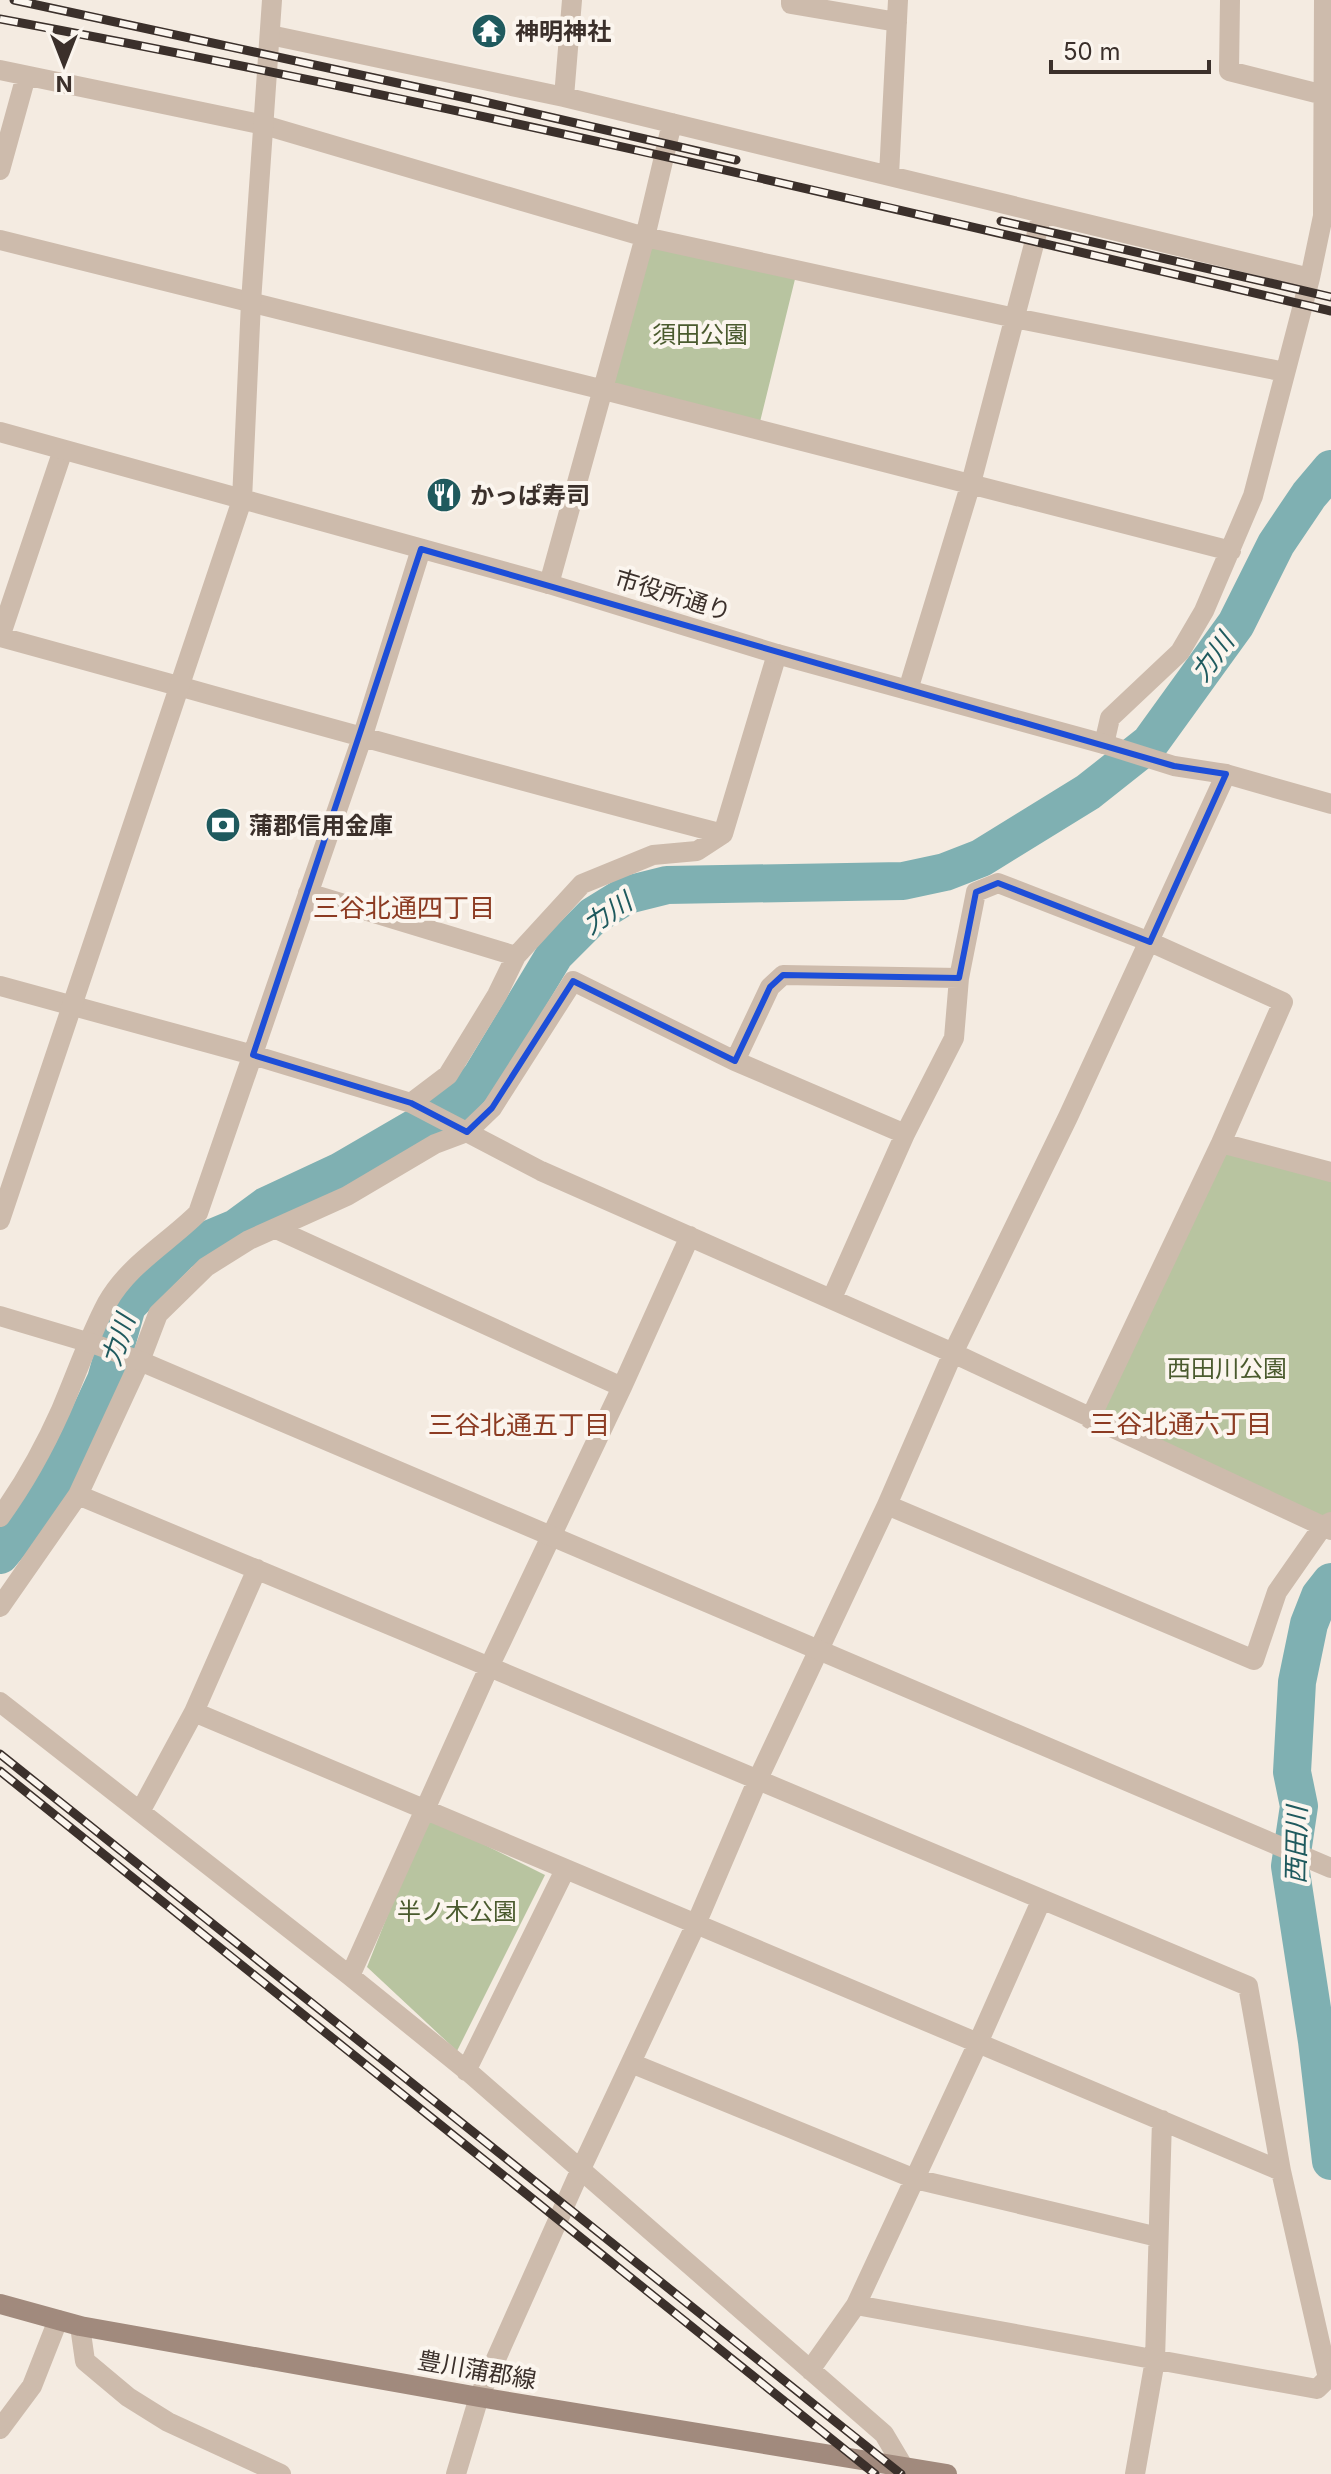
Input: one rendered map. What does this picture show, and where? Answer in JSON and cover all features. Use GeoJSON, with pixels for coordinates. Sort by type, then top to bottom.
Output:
{"type":"FeatureCollection","features":[{"type":"Feature","properties":{"kind":"main road","name":"豊川蒲郡線"},"geometry":{"type":"LineString","coordinates":[[0,2304],[80,2326],[479,2397],[947,2474]]}},
{"type":"Feature","properties":{"kind":"street"},"geometry":{"type":"LineString","coordinates":[[0,1220],[242,500],[251,302],[272,0]]}},
{"type":"Feature","properties":{"kind":"street"},"geometry":{"type":"LineString","coordinates":[[564,97],[572,0]]}},
{"type":"Feature","properties":{"kind":"street"},"geometry":{"type":"LineString","coordinates":[[791,0],[791,4],[897,22]]}},
{"type":"Feature","properties":{"kind":"street"},"geometry":{"type":"LineString","coordinates":[[889,175],[898,0]]}},
{"type":"Feature","properties":{"kind":"street"},"geometry":{"type":"LineString","coordinates":[[1230,0],[1229,71],[1324,95]]}},
{"type":"Feature","properties":{"kind":"street"},"geometry":{"type":"LineString","coordinates":[[1104,744],[1110,718],[1180,652],[1204,611],[1253,496],[1310,278],[1323,216],[1324,0]]}},
{"type":"Feature","properties":{"kind":"street"},"geometry":{"type":"LineString","coordinates":[[270,35],[564,97],[1310,278]]}},
{"type":"Feature","properties":{"kind":"street"},"geometry":{"type":"LineString","coordinates":[[0,70],[264,125],[645,237],[1015,318],[1285,372]]}},
{"type":"Feature","properties":{"kind":"street"},"geometry":{"type":"LineString","coordinates":[[0,170],[26,76]]}},
{"type":"Feature","properties":{"kind":"street"},"geometry":{"type":"LineString","coordinates":[[549,584],[645,237],[672,123]]}},
{"type":"Feature","properties":{"kind":"street"},"geometry":{"type":"LineString","coordinates":[[908,690],[971,483],[1042,214]]}},
{"type":"Feature","properties":{"kind":"street"},"geometry":{"type":"LineString","coordinates":[[0,240],[604,390],[1231,551]]}},
{"type":"Feature","properties":{"kind":"street","name":"市役所通り"},"geometry":{"type":"LineString","coordinates":[[0,432],[549,584],[777,654],[1174,766],[1226,774],[1331,804]]}},
{"type":"Feature","properties":{"kind":"street"},"geometry":{"type":"LineString","coordinates":[[63,450],[0,637],[723,834]]}},
{"type":"Feature","properties":{"kind":"street"},"geometry":{"type":"LineString","coordinates":[[0,1517],[30,1471],[59,1414],[93,1344],[108,1302],[128,1275],[198,1213],[363,735],[421,549]]}},
{"type":"Feature","properties":{"kind":"street"},"geometry":{"type":"LineString","coordinates":[[415,1104],[448,1075],[497,995],[516,956],[582,884],[653,855],[697,851],[723,834],[777,654]]}},
{"type":"Feature","properties":{"kind":"street"},"geometry":{"type":"LineString","coordinates":[[456,2474],[479,2397],[580,2171],[696,1924],[758,1779],[887,1505],[953,1353],[1150,942],[1226,774]]}},
{"type":"Feature","properties":{"kind":"street"},"geometry":{"type":"LineString","coordinates":[[832,1298],[905,1134],[954,1038],[959,978],[976,892],[998,883],[1150,942],[1283,1002],[1221,1143],[1090,1419]]}},
{"type":"Feature","properties":{"kind":"street"},"geometry":{"type":"LineString","coordinates":[[308,893],[516,956]]}},
{"type":"Feature","properties":{"kind":"street"},"geometry":{"type":"LineString","coordinates":[[735,1061],[770,987],[783,975],[959,978]]}},
{"type":"Feature","properties":{"kind":"street"},"geometry":{"type":"LineString","coordinates":[[0,1607],[78,1495],[140,1361],[158,1314],[206,1267],[249,1240],[347,1196],[492,1108],[573,981],[735,1061],[905,1134]]}},
{"type":"Feature","properties":{"kind":"street"},"geometry":{"type":"LineString","coordinates":[[0,986],[253,1055],[415,1104],[541,1171],[832,1298],[1328,1526],[1277,1592],[1254,1660],[887,1505]]}},
{"type":"Feature","properties":{"kind":"street"},"geometry":{"type":"LineString","coordinates":[[1221,1143],[1331,1172]]}},
{"type":"Feature","properties":{"kind":"street"},"geometry":{"type":"LineString","coordinates":[[276,1229],[622,1387]]}},
{"type":"Feature","properties":{"kind":"street"},"geometry":{"type":"LineString","coordinates":[[350,1976],[490,1665],[690,1236]]}},
{"type":"Feature","properties":{"kind":"street"},"geometry":{"type":"LineString","coordinates":[[0,1316],[140,1361],[1326,1865]]}},
{"type":"Feature","properties":{"kind":"street"},"geometry":{"type":"LineString","coordinates":[[78,1495],[490,1665],[1041,1901],[1248,1986],[1281,2171],[1328,2378],[1317,2389],[856,2305]]}},
{"type":"Feature","properties":{"kind":"street"},"geometry":{"type":"LineString","coordinates":[[141,1810],[194,1712],[257,1569]]}},
{"type":"Feature","properties":{"kind":"street"},"geometry":{"type":"LineString","coordinates":[[0,1702],[141,1810],[466,2071],[884,2434],[903,2466]]}},
{"type":"Feature","properties":{"kind":"street"},"geometry":{"type":"LineString","coordinates":[[194,1712],[1281,2171]]}},
{"type":"Feature","properties":{"kind":"street"},"geometry":{"type":"LineString","coordinates":[[466,2071],[565,1870]]}},
{"type":"Feature","properties":{"kind":"street"},"geometry":{"type":"LineString","coordinates":[[810,2370],[856,2305],[1041,1901]]}},
{"type":"Feature","properties":{"kind":"street"},"geometry":{"type":"LineString","coordinates":[[631,2063],[915,2179],[1158,2237]]}},
{"type":"Feature","properties":{"kind":"street"},"geometry":{"type":"LineString","coordinates":[[1135,2474],[1155,2360],[1162,2120]]}},
{"type":"Feature","properties":{"kind":"street"},"geometry":{"type":"LineString","coordinates":[[0,2429],[32,2386],[58,2320]]}},
{"type":"Feature","properties":{"kind":"street"},"geometry":{"type":"LineString","coordinates":[[80,2326],[85,2361],[128,2397],[168,2422],[281,2474]]}},
{"type":"Feature","properties":{"kind":"highlighted area"},"geometry":{"type":"Polygon","coordinates":[[[421,549],[1174,766],[1226,774],[1150,942],[998,883],[976,892],[959,978],[783,975],[770,987],[735,1061],[573,981],[492,1108],[467,1132],[411,1103],[253,1055],[421,549]]]}},
{"type":"Feature","properties":{"kind":"green space","name":"須田公園"},"geometry":{"type":"Polygon","coordinates":[[[645,237],[797,271],[758,430],[604,390],[645,237]]]}},
{"type":"Feature","properties":{"kind":"green space","name":"西田川公園"},"geometry":{"type":"Polygon","coordinates":[[[1221,1143],[1331,1172],[1331,1522],[1090,1419],[1221,1143]]]}},
{"type":"Feature","properties":{"kind":"green space","name":"半ノ木公園"},"geometry":{"type":"Polygon","coordinates":[[[427,1816],[545,1875],[457,2051],[367,1967],[427,1816]]]}},
{"type":"Feature","properties":{"kind":"waterway","name":"力川"},"geometry":{"type":"LineString","coordinates":[[0,1555],[31,1518],[73,1451],[106,1380],[127,1306],[181,1251],[236,1228],[266,1206],[341,1171],[458,1103],[481,1077],[555,954],[593,916],[627,895],[667,885],[903,881],[945,872],[981,858],[1088,792],[1150,743],[1236,624],[1276,544],[1331,469]]}},
{"type":"Feature","properties":{"kind":"waterway","name":"西田川"},"geometry":{"type":"LineString","coordinates":[[1331,1582],[1320,1596],[1309,1624],[1297,1682],[1292,1772],[1299,1806],[1290,1866],[1317,2041],[1331,2161]]}},
{"type":"Feature","properties":{"kind":"railway"},"geometry":{"type":"LineString","coordinates":[[14,0],[736,160]]}},
{"type":"Feature","properties":{"kind":"railway"},"geometry":{"type":"LineString","coordinates":[[0,19],[501,120],[1331,311]]}},
{"type":"Feature","properties":{"kind":"railway"},"geometry":{"type":"LineString","coordinates":[[1001,221],[1331,297]]}},
{"type":"Feature","properties":{"kind":"railway"},"geometry":{"type":"LineString","coordinates":[[0,1754],[901,2474]]}},
{"type":"Feature","properties":{"kind":"railway"},"geometry":{"type":"LineString","coordinates":[[0,1771],[875,2474]]}},
{"type":"Feature","properties":{"kind":"place","name":"神明神社"},"geometry":{"type":"Point","coordinates":[489,31]}},
{"type":"Feature","properties":{"kind":"place","name":"かっぱ寿司"},"geometry":{"type":"Point","coordinates":[444,495]}},
{"type":"Feature","properties":{"kind":"place","name":"蒲郡信用金庫"},"geometry":{"type":"Point","coordinates":[223,825]}},
{"type":"Feature","properties":{"kind":"district","name":"三谷北通四丁目"},"geometry":{"type":"Point","coordinates":[404,907]}},
{"type":"Feature","properties":{"kind":"district","name":"三谷北通六丁目"},"geometry":{"type":"Point","coordinates":[1181,1423]}},
{"type":"Feature","properties":{"kind":"district","name":"三谷北通五丁目"},"geometry":{"type":"Point","coordinates":[519,1424]}}]}
